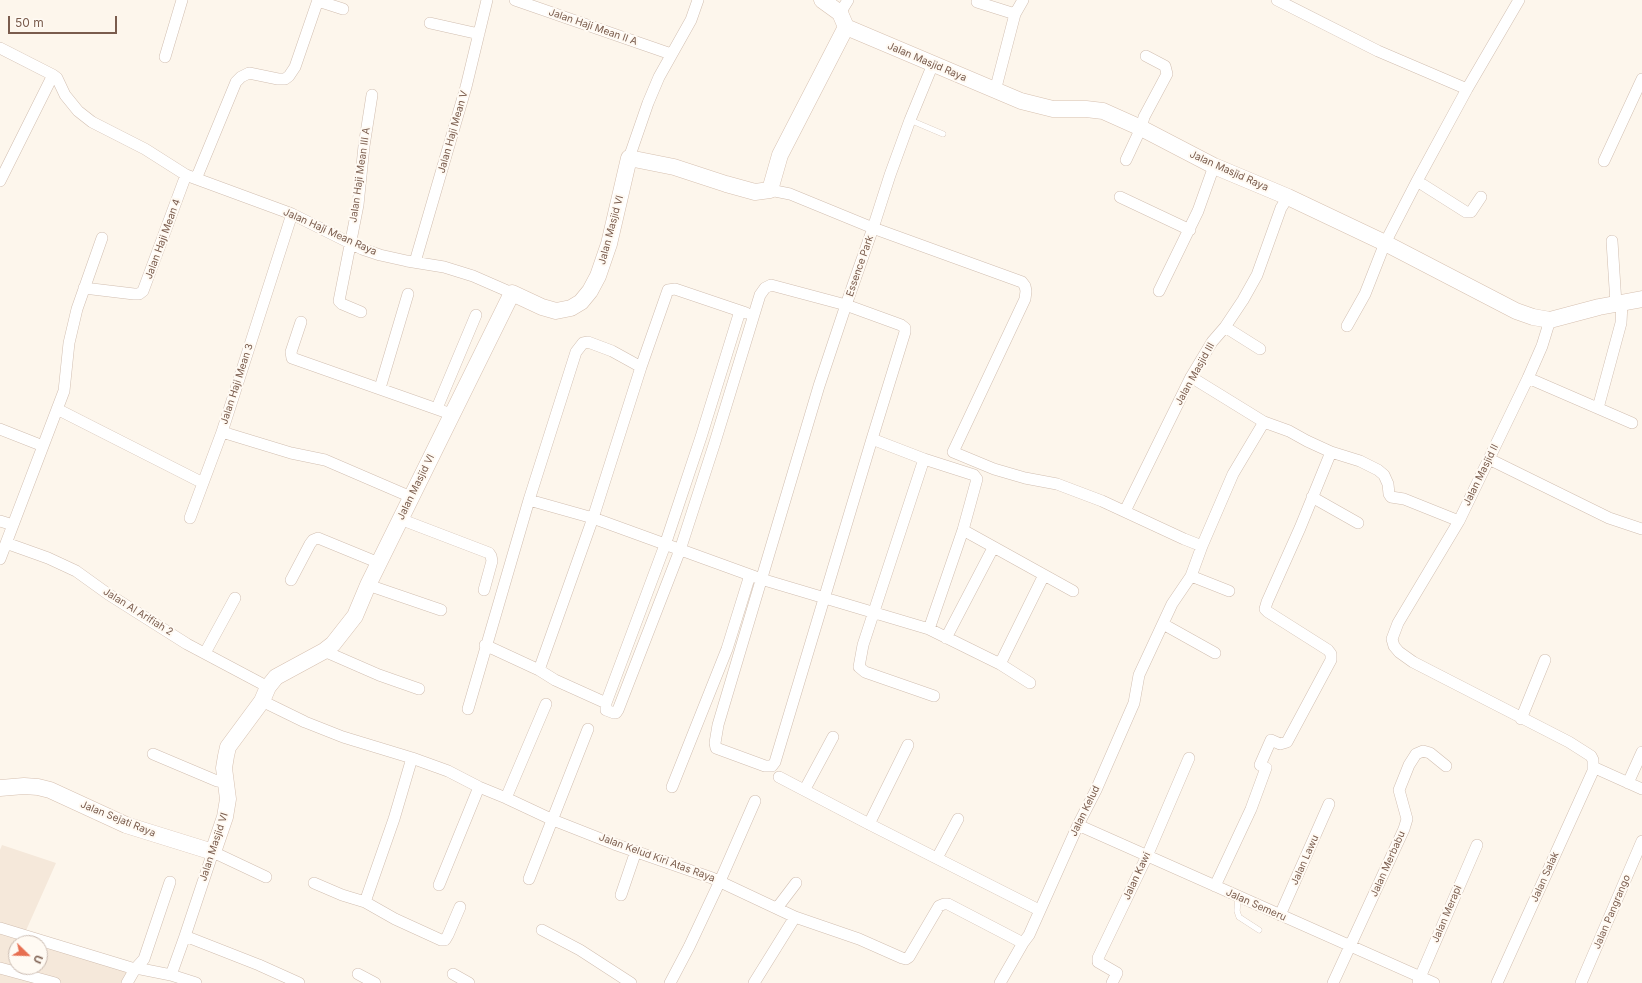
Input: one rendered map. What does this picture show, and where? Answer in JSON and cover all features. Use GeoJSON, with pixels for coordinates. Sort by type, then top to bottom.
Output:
{"type":"FeatureCollection","features":[{"type":"Feature","properties":{"kind":"street"},"geometry":{"type":"LineString","coordinates":[[165,57],[182,0]]}},
{"type":"Feature","properties":{"kind":"street"},"geometry":{"type":"LineString","coordinates":[[191,177],[236,82],[241,77],[249,73],[278,79],[285,79],[290,76],[295,67],[318,0],[343,9]]}},
{"type":"Feature","properties":{"kind":"street","name":"Jalan Haji Mean V"},"geometry":{"type":"LineString","coordinates":[[415,262],[466,87],[487,0]]}},
{"type":"Feature","properties":{"kind":"street","name":"Jalan Haji Mean II A"},"geometry":{"type":"LineString","coordinates":[[515,0],[671,54]]}},
{"type":"Feature","properties":{"kind":"street","name":"Jalan Masjid VI"},"geometry":{"type":"LineString","coordinates":[[170,975],[185,936],[226,811],[228,799],[224,768],[228,747],[276,677],[324,651],[333,644],[355,616],[368,585],[451,414],[512,293],[542,307],[556,311],[570,308],[581,302],[590,292],[598,276],[607,251],[629,158],[648,103],[671,54],[691,20],[698,0]]}},
{"type":"Feature","properties":{"kind":"street","name":"Jalan Masjid Raya"},"geometry":{"type":"LineString","coordinates":[[822,0],[933,64],[995,91],[1021,101],[1053,109],[1086,109],[1103,111],[1141,128],[1214,166],[1288,197],[1385,243],[1516,311],[1533,317],[1550,320],[1619,303],[1642,299]]}},
{"type":"Feature","properties":{"kind":"street"},"geometry":{"type":"LineString","coordinates":[[995,91],[1014,14],[1023,0]]}},
{"type":"Feature","properties":{"kind":"street"},"geometry":{"type":"LineString","coordinates":[[1277,0],[1378,51],[1467,89]]}},
{"type":"Feature","properties":{"kind":"street"},"geometry":{"type":"LineString","coordinates":[[1348,326],[1365,294],[1385,243],[1417,181],[1467,89],[1519,0]]}},
{"type":"Feature","properties":{"kind":"street"},"geometry":{"type":"LineString","coordinates":[[977,2],[1014,14]]}},
{"type":"Feature","properties":{"kind":"street"},"geometry":{"type":"LineString","coordinates":[[770,190],[780,155],[845,13]]}},
{"type":"Feature","properties":{"kind":"street"},"geometry":{"type":"LineString","coordinates":[[430,23],[479,34]]}},
{"type":"Feature","properties":{"kind":"street"},"geometry":{"type":"LineString","coordinates":[[0,48],[53,74],[3,165],[0,181]]}},
{"type":"Feature","properties":{"kind":"street"},"geometry":{"type":"LineString","coordinates":[[1126,160],[1141,128],[1144,117],[1167,74],[1165,66],[1146,56]]}},
{"type":"Feature","properties":{"kind":"street","name":"Essence Park"},"geometry":{"type":"LineString","coordinates":[[824,599],[775,762],[772,766],[765,766],[716,748],[715,743],[718,726],[819,386],[910,120],[933,64]]}},
{"type":"Feature","properties":{"kind":"street","name":"Jalan Haji Mean Raya"},"geometry":{"type":"LineString","coordinates":[[53,74],[57,78],[65,95],[78,111],[92,122],[146,149],[191,177],[292,214],[362,249],[380,255],[444,267],[473,276],[512,293]]}},
{"type":"Feature","properties":{"kind":"street"},"geometry":{"type":"LineString","coordinates":[[1604,161],[1642,79]]}},
{"type":"Feature","properties":{"kind":"street","name":"Jalan Haji Mean III A"},"geometry":{"type":"LineString","coordinates":[[361,312],[342,304],[339,301],[349,242],[358,205],[364,146],[372,95]]}},
{"type":"Feature","properties":{"kind":"street"},"geometry":{"type":"LineString","coordinates":[[629,158],[674,167],[755,192],[770,190],[790,194],[873,228],[1022,282],[1025,286],[1025,299],[1016,321],[987,378],[953,452],[994,469],[1024,478],[1057,484],[1102,500],[1202,546]]}},
{"type":"Feature","properties":{"kind":"street"},"geometry":{"type":"LineString","coordinates":[[1159,291],[1190,230],[1214,166]]}},
{"type":"Feature","properties":{"kind":"street","name":"Jalan Haji Mean 4"},"geometry":{"type":"LineString","coordinates":[[84,288],[134,294],[139,294],[143,291],[191,177]]}},
{"type":"Feature","properties":{"kind":"street"},"geometry":{"type":"LineString","coordinates":[[1417,181],[1466,212],[1471,212],[1481,197]]}},
{"type":"Feature","properties":{"kind":"street"},"geometry":{"type":"LineString","coordinates":[[1120,197],[1190,230]]}},
{"type":"Feature","properties":{"kind":"street","name":"Jalan Masjid III"},"geometry":{"type":"LineString","coordinates":[[1125,511],[1191,377],[1212,342],[1225,327],[1243,300],[1256,275],[1281,208],[1288,197]]}},
{"type":"Feature","properties":{"kind":"street","name":"Jalan Haji Mean 3"},"geometry":{"type":"LineString","coordinates":[[292,214],[222,432],[291,453],[325,460],[411,497]]}},
{"type":"Feature","properties":{"kind":"street"},"geometry":{"type":"LineString","coordinates":[[0,559],[64,391],[69,343],[77,309],[102,238]]}},
{"type":"Feature","properties":{"kind":"street"},"geometry":{"type":"LineString","coordinates":[[1598,408],[1621,323],[1612,241]]}},
{"type":"Feature","properties":{"kind":"street"},"geometry":{"type":"LineString","coordinates":[[740,311],[701,438],[665,546],[606,703],[606,710],[617,713],[680,550],[716,442],[760,295],[765,288],[771,285],[846,305],[901,325],[905,328],[906,332],[824,599]]}},
{"type":"Feature","properties":{"kind":"street"},"geometry":{"type":"LineString","coordinates":[[538,670],[593,518],[641,367],[668,290],[675,289],[754,315]]}},
{"type":"Feature","properties":{"kind":"street"},"geometry":{"type":"LineString","coordinates":[[380,388],[408,294]]}},
{"type":"Feature","properties":{"kind":"street"},"geometry":{"type":"LineString","coordinates":[[436,408],[476,315]]}},
{"type":"Feature","properties":{"kind":"street","name":"Jalan Masjid II"},"geometry":{"type":"LineString","coordinates":[[1550,320],[1542,346],[1528,378],[1459,521],[1398,623],[1392,640],[1394,646],[1399,652],[1413,662],[1521,719],[1569,742],[1591,756],[1593,769]]}},
{"type":"Feature","properties":{"kind":"street"},"geometry":{"type":"LineString","coordinates":[[301,322],[291,352],[292,358],[451,414]]}},
{"type":"Feature","properties":{"kind":"street"},"geometry":{"type":"LineString","coordinates":[[1225,327],[1260,349]]}},
{"type":"Feature","properties":{"kind":"street"},"geometry":{"type":"LineString","coordinates":[[468,709],[529,500],[576,352],[579,347],[588,342],[612,351],[641,367]]}},
{"type":"Feature","properties":{"kind":"street"},"geometry":{"type":"LineString","coordinates":[[1191,377],[1264,422],[1289,431],[1332,452],[1360,461],[1381,471],[1388,484],[1389,494],[1391,497],[1404,499],[1459,521]]}},
{"type":"Feature","properties":{"kind":"street"},"geometry":{"type":"LineString","coordinates":[[1528,378],[1632,424]]}},
{"type":"Feature","properties":{"kind":"street"},"geometry":{"type":"LineString","coordinates":[[57,409],[203,483]]}},
{"type":"Feature","properties":{"kind":"street"},"geometry":{"type":"LineString","coordinates":[[1215,653],[1164,624],[1172,604],[1191,576],[1202,546],[1233,474],[1264,422]]}},
{"type":"Feature","properties":{"kind":"street"},"geometry":{"type":"LineString","coordinates":[[0,429],[43,446]]}},
{"type":"Feature","properties":{"kind":"street"},"geometry":{"type":"LineString","coordinates":[[190,518],[222,432]]}},
{"type":"Feature","properties":{"kind":"street"},"geometry":{"type":"LineString","coordinates":[[872,439],[924,459],[974,475],[976,479],[963,530],[929,629]]}},
{"type":"Feature","properties":{"kind":"street"},"geometry":{"type":"LineString","coordinates":[[1215,886],[1250,809],[1266,768],[1260,765],[1271,740],[1280,744],[1287,742],[1331,660],[1331,654],[1328,650],[1265,609],[1332,452]]}},
{"type":"Feature","properties":{"kind":"street"},"geometry":{"type":"LineString","coordinates":[[924,459],[874,612],[860,658],[859,667],[865,672],[934,696]]}},
{"type":"Feature","properties":{"kind":"street"},"geometry":{"type":"LineString","coordinates":[[1489,459],[1609,518],[1642,529]]}},
{"type":"Feature","properties":{"kind":"street"},"geometry":{"type":"LineString","coordinates":[[1312,497],[1358,523]]}},
{"type":"Feature","properties":{"kind":"street"},"geometry":{"type":"LineString","coordinates":[[529,500],[593,518],[665,546],[761,579],[929,629],[1000,664],[1030,683]]}},
{"type":"Feature","properties":{"kind":"street"},"geometry":{"type":"LineString","coordinates":[[400,519],[489,553],[492,556],[492,561],[484,590]]}},
{"type":"Feature","properties":{"kind":"street"},"geometry":{"type":"LineString","coordinates":[[0,521],[13,525]]}},
{"type":"Feature","properties":{"kind":"street"},"geometry":{"type":"LineString","coordinates":[[963,530],[1073,591]]}},
{"type":"Feature","properties":{"kind":"street"},"geometry":{"type":"LineString","coordinates":[[291,580],[310,544],[313,540],[318,538],[379,563]]}},
{"type":"Feature","properties":{"kind":"street","name":"Jalan Al Arifiah 2"},"geometry":{"type":"LineString","coordinates":[[6,543],[48,558],[76,571],[108,594],[205,653],[265,694]]}},
{"type":"Feature","properties":{"kind":"street"},"geometry":{"type":"LineString","coordinates":[[946,638],[993,548]]}},
{"type":"Feature","properties":{"kind":"street"},"geometry":{"type":"LineString","coordinates":[[672,788],[727,648],[750,575]]}},
{"type":"Feature","properties":{"kind":"street"},"geometry":{"type":"LineString","coordinates":[[1000,664],[1044,575]]}},
{"type":"Feature","properties":{"kind":"street"},"geometry":{"type":"LineString","coordinates":[[1191,576],[1229,591]]}},
{"type":"Feature","properties":{"kind":"street"},"geometry":{"type":"LineString","coordinates":[[368,585],[440,610]]}},
{"type":"Feature","properties":{"kind":"street"},"geometry":{"type":"LineString","coordinates":[[205,653],[235,598]]}},
{"type":"Feature","properties":{"kind":"street","name":"Jalan Kelud"},"geometry":{"type":"LineString","coordinates":[[1000,983],[1029,935],[1078,825],[1096,790],[1134,703],[1138,675],[1164,624]]}},
{"type":"Feature","properties":{"kind":"street"},"geometry":{"type":"LineString","coordinates":[[486,645],[538,670],[555,680],[606,703]]}},
{"type":"Feature","properties":{"kind":"street"},"geometry":{"type":"LineString","coordinates":[[324,651],[360,667],[419,689]]}},
{"type":"Feature","properties":{"kind":"street"},"geometry":{"type":"LineString","coordinates":[[1521,719],[1545,660]]}},
{"type":"Feature","properties":{"kind":"street","name":"Jalan Kelud Kiri Atas Raya"},"geometry":{"type":"LineString","coordinates":[[265,694],[305,722],[343,737],[412,758],[448,771],[479,787],[553,820],[720,881],[795,917],[859,939],[906,959],[909,957],[939,906],[944,904],[948,904],[1023,943]]}},
{"type":"Feature","properties":{"kind":"street"},"geometry":{"type":"LineString","coordinates":[[506,798],[546,704]]}},
{"type":"Feature","properties":{"kind":"street"},"geometry":{"type":"LineString","coordinates":[[529,879],[588,729]]}},
{"type":"Feature","properties":{"kind":"street"},"geometry":{"type":"LineString","coordinates":[[805,789],[832,737]]}},
{"type":"Feature","properties":{"kind":"street"},"geometry":{"type":"LineString","coordinates":[[869,824],[908,745]]}},
{"type":"Feature","properties":{"kind":"street","name":"Jalan Merbabu"},"geometry":{"type":"LineString","coordinates":[[1333,983],[1404,829],[1407,819],[1399,790],[1409,765],[1416,754],[1423,750],[1430,753],[1446,766]]}},
{"type":"Feature","properties":{"kind":"street"},"geometry":{"type":"LineString","coordinates":[[1628,783],[1642,752]]}},
{"type":"Feature","properties":{"kind":"street"},"geometry":{"type":"LineString","coordinates":[[153,754],[217,781],[226,782]]}},
{"type":"Feature","properties":{"kind":"street"},"geometry":{"type":"LineString","coordinates":[[365,902],[394,819],[412,758]]}},
{"type":"Feature","properties":{"kind":"street","name":"Jalan Kawi"},"geometry":{"type":"LineString","coordinates":[[1112,983],[1117,973],[1098,962],[1098,958],[1147,856],[1189,758]]}},
{"type":"Feature","properties":{"kind":"street"},"geometry":{"type":"LineString","coordinates":[[1593,769],[1642,789]]}},
{"type":"Feature","properties":{"kind":"street","name":"Jalan Salak"},"geometry":{"type":"LineString","coordinates":[[1497,983],[1593,769]]}},
{"type":"Feature","properties":{"kind":"street"},"geometry":{"type":"LineString","coordinates":[[779,776],[869,824],[1039,910]]}},
{"type":"Feature","properties":{"kind":"street","name":"Jalan Sejati Raya"},"geometry":{"type":"LineString","coordinates":[[0,788],[24,786],[50,790],[126,825],[213,852]]}},
{"type":"Feature","properties":{"kind":"street"},"geometry":{"type":"LineString","coordinates":[[439,885],[479,787]]}},
{"type":"Feature","properties":{"kind":"street"},"geometry":{"type":"LineString","coordinates":[[670,983],[689,947],[720,881],[755,801]]}},
{"type":"Feature","properties":{"kind":"street","name":"Jalan Lawu"},"geometry":{"type":"LineString","coordinates":[[1280,915],[1329,804]]}},
{"type":"Feature","properties":{"kind":"street"},"geometry":{"type":"LineString","coordinates":[[937,858],[958,820]]}},
{"type":"Feature","properties":{"kind":"street","name":"Jalan Semeru"},"geometry":{"type":"LineString","coordinates":[[1078,825],[1350,946],[1419,980],[1434,983]]}},
{"type":"Feature","properties":{"kind":"street","name":"Jalan Pangrango"},"geometry":{"type":"LineString","coordinates":[[1581,983],[1642,841]]}},
{"type":"Feature","properties":{"kind":"street","name":"Jalan Merapi"},"geometry":{"type":"LineString","coordinates":[[1419,980],[1477,845]]}},
{"type":"Feature","properties":{"kind":"street"},"geometry":{"type":"LineString","coordinates":[[621,895],[636,851]]}},
{"type":"Feature","properties":{"kind":"street"},"geometry":{"type":"LineString","coordinates":[[213,852],[266,877]]}},
{"type":"Feature","properties":{"kind":"street"},"geometry":{"type":"LineString","coordinates":[[128,983],[135,969],[144,959],[170,882]]}},
{"type":"Feature","properties":{"kind":"street"},"geometry":{"type":"LineString","coordinates":[[314,883],[342,896],[365,902],[395,919],[441,940],[445,940],[448,935],[460,907]]}},
{"type":"Feature","properties":{"kind":"street"},"geometry":{"type":"LineString","coordinates":[[777,908],[796,884]]}},
{"type":"Feature","properties":{"kind":"street"},"geometry":{"type":"LineString","coordinates":[[754,983],[795,917]]}},
{"type":"Feature","properties":{"kind":"street"},"geometry":{"type":"LineString","coordinates":[[0,928],[135,969],[170,975],[196,983]]}},
{"type":"Feature","properties":{"kind":"street"},"geometry":{"type":"LineString","coordinates":[[542,930],[580,950],[631,983]]}},
{"type":"Feature","properties":{"kind":"street"},"geometry":{"type":"LineString","coordinates":[[185,936],[259,965],[299,983]]}},
{"type":"Feature","properties":{"kind":"street"},"geometry":{"type":"LineString","coordinates":[[0,968],[55,983]]}},
{"type":"Feature","properties":{"kind":"street"},"geometry":{"type":"LineString","coordinates":[[358,974],[375,983]]}},
{"type":"Feature","properties":{"kind":"street"},"geometry":{"type":"LineString","coordinates":[[456,975],[469,983]]}},
{"type":"Feature","properties":{"kind":"lane"},"geometry":{"type":"LineString","coordinates":[[910,120],[944,134]]}},
{"type":"Feature","properties":{"kind":"lane"},"geometry":{"type":"LineString","coordinates":[[1238,897],[1237,911],[1239,917],[1259,930]]}},
{"type":"Feature","properties":{"kind":"shaded area"},"geometry":{"type":"Polygon","coordinates":[[[2,845],[56,863],[24,935],[8,935],[8,975],[48,975],[48,942],[135,969],[128,983],[0,983],[0,850],[2,845]]]}}]}
